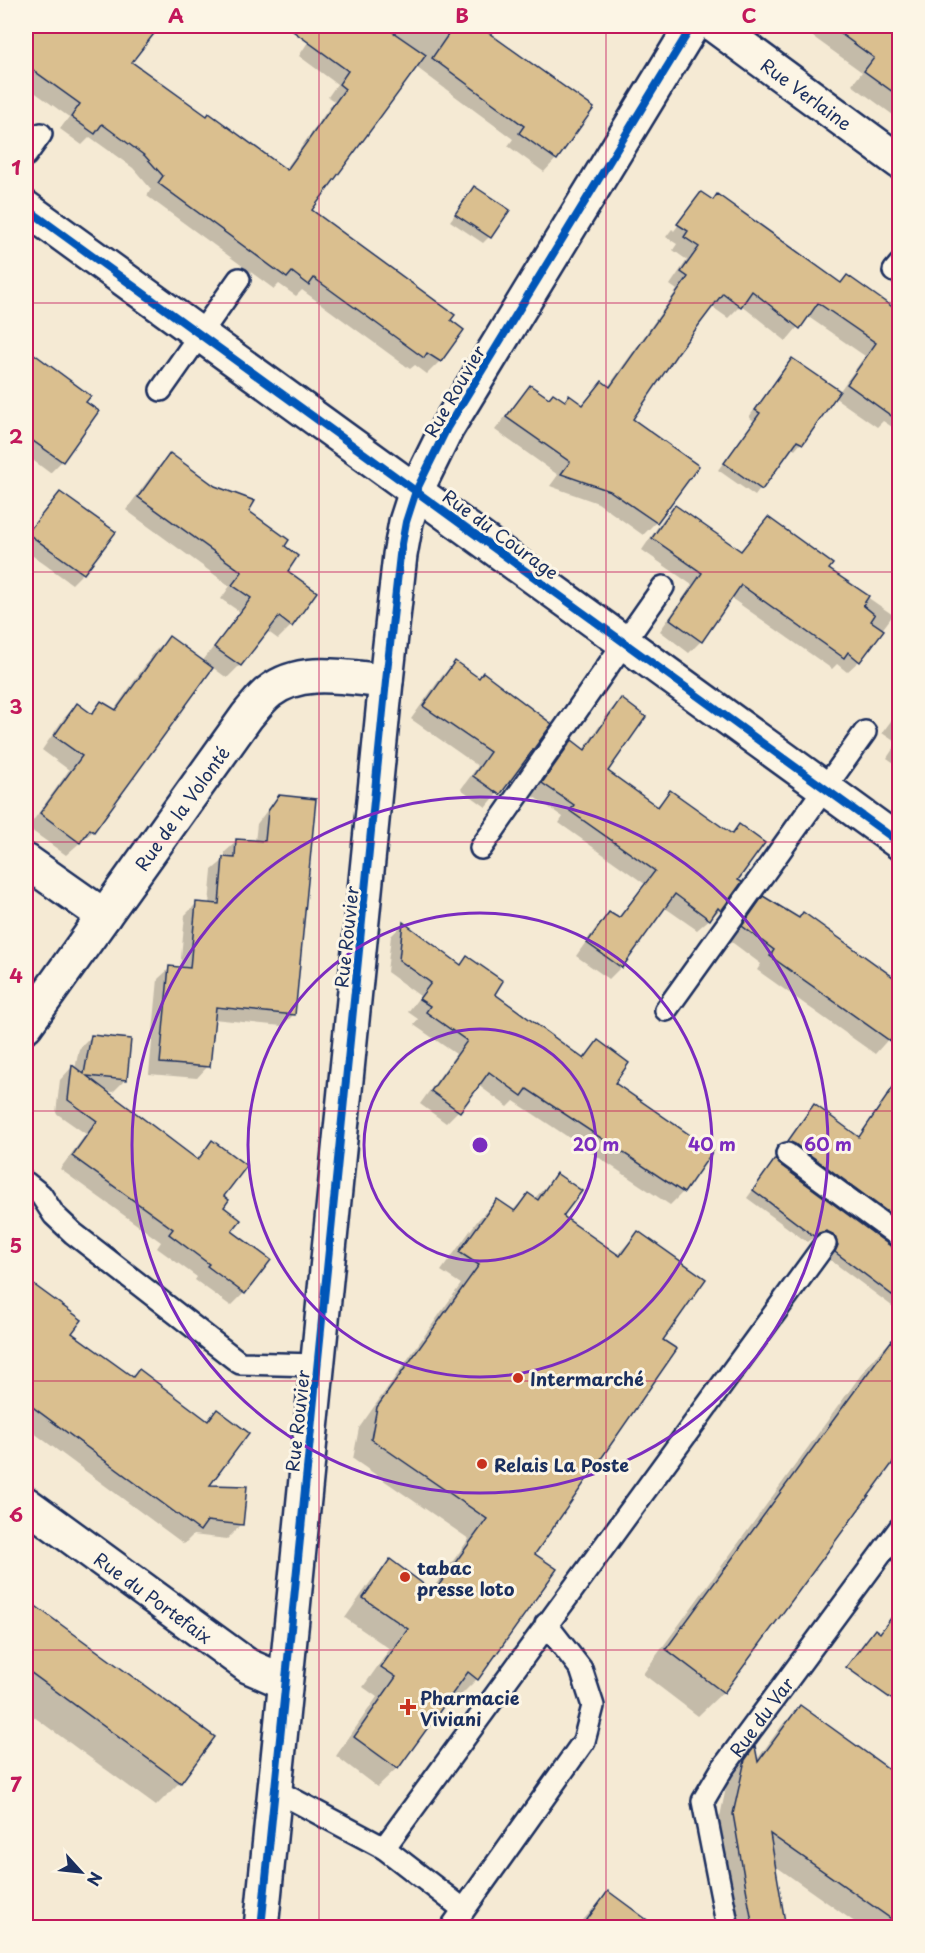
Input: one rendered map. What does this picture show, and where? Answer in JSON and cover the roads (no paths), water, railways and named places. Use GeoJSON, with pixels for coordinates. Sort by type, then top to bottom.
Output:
{"type":"FeatureCollection","features":[{"type":"Feature","properties":{"kind":"street","name":"Rue Rouvier"},"geometry":{"type":"LineString","coordinates":[[261,1928],[386,681],[400,555],[406,522],[416,491],[447,428],[692,26]]}},
{"type":"Feature","properties":{"kind":"street","name":"Rue Verlaine"},"geometry":{"type":"LineString","coordinates":[[715,26],[900,162]]}},
{"type":"Feature","properties":{"kind":"street","name":"Rue du Courage"},"geometry":{"type":"LineString","coordinates":[[26,208],[900,843]]}},
{"type":"Feature","properties":{"kind":"street","name":"Rue de la Volonté"},"geometry":{"type":"LineString","coordinates":[[26,1025],[247,716],[268,692],[289,680],[322,675],[386,681]]}},
{"type":"Feature","properties":{"kind":"street"},"geometry":{"type":"LineString","coordinates":[[26,861],[104,916]]}},
{"type":"Feature","properties":{"kind":"street","name":"Rue du Portefaix"},"geometry":{"type":"LineString","coordinates":[[26,1504],[248,1666],[285,1682]]}},
{"type":"Feature","properties":{"kind":"lane"},"geometry":{"type":"LineString","coordinates":[[26,156],[41,134]]}},
{"type":"Feature","properties":{"kind":"lane"},"geometry":{"type":"LineString","coordinates":[[161,390],[239,279]]}},
{"type":"Feature","properties":{"kind":"lane"},"geometry":{"type":"LineString","coordinates":[[481,848],[663,587]]}},
{"type":"Feature","properties":{"kind":"lane"},"geometry":{"type":"LineString","coordinates":[[666,1010],[865,732]]}},
{"type":"Feature","properties":{"kind":"lane"},"geometry":{"type":"LineString","coordinates":[[788,1154],[900,1237]]}},
{"type":"Feature","properties":{"kind":"lane"},"geometry":{"type":"LineString","coordinates":[[26,1183],[41,1195],[54,1215],[73,1233],[240,1363],[318,1365]]}},
{"type":"Feature","properties":{"kind":"lane"},"geometry":{"type":"LineString","coordinates":[[384,1848],[825,1244]]}},
{"type":"Feature","properties":{"kind":"lane","name":"Rue du Var"},"geometry":{"type":"LineString","coordinates":[[728,1928],[702,1801],[722,1769],[900,1528]]}},
{"type":"Feature","properties":{"kind":"lane"},"geometry":{"type":"LineString","coordinates":[[451,1928],[584,1742],[593,1706],[581,1669],[546,1624]]}},
{"type":"Feature","properties":{"kind":"lane"},"geometry":{"type":"LineString","coordinates":[[275,1790],[384,1848],[463,1909]]}},
{"type":"Feature","properties":{"kind":"place","name":"Intermarché"},"geometry":{"type":"Point","coordinates":[518,1378]}},
{"type":"Feature","properties":{"kind":"place","name":"Relais La Poste"},"geometry":{"type":"Point","coordinates":[482,1464]}},
{"type":"Feature","properties":{"kind":"place","name":"tabac presse loto"},"geometry":{"type":"Point","coordinates":[405,1577]}},
{"type":"Feature","properties":{"kind":"place","name":"Pharmacie Viviani"},"geometry":{"type":"Point","coordinates":[408,1707]}}]}
